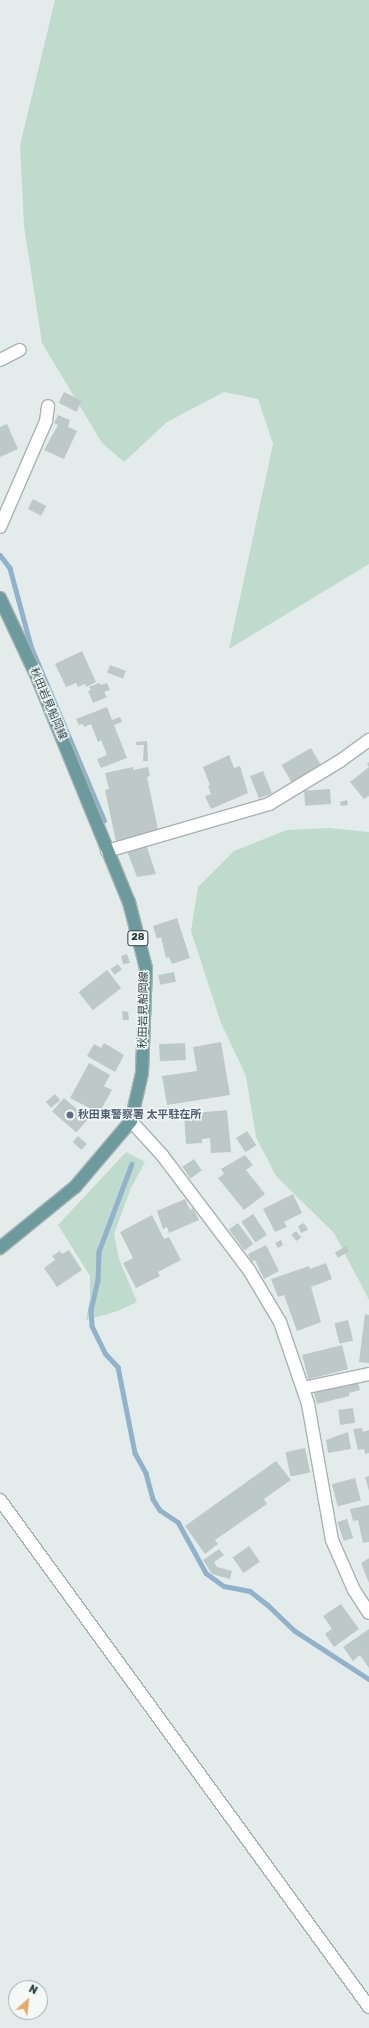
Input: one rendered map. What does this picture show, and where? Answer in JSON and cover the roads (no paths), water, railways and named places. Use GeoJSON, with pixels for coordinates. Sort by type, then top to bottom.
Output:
{"type":"FeatureCollection","features":[{"type":"Feature","properties":{"kind":"main road","name":"秋田岩見船岡線"},"geometry":{"type":"LineString","coordinates":[[0,598],[37,677],[129,902],[146,968],[142,1073],[131,1121],[75,1187],[0,1248]]}},
{"type":"Feature","properties":{"kind":"street"},"geometry":{"type":"LineString","coordinates":[[0,360],[20,350]]}},
{"type":"Feature","properties":{"kind":"street"},"geometry":{"type":"LineString","coordinates":[[0,527],[46,421],[48,406]]}},
{"type":"Feature","properties":{"kind":"street"},"geometry":{"type":"LineString","coordinates":[[107,851],[269,804],[333,765],[369,740]]}},
{"type":"Feature","properties":{"kind":"street"},"geometry":{"type":"LineString","coordinates":[[131,1121],[162,1155],[248,1270],[280,1322],[308,1404],[332,1540],[354,1590],[369,1613]]}},
{"type":"Feature","properties":{"kind":"street"},"geometry":{"type":"LineString","coordinates":[[303,1388],[369,1374]]}},
{"type":"Feature","properties":{"kind":"street"},"geometry":{"type":"LineString","coordinates":[[0,1500],[369,2006]]}},
{"type":"Feature","properties":{"kind":"waterway"},"geometry":{"type":"LineString","coordinates":[[0,555],[10,568],[31,646],[104,820]]}},
{"type":"Feature","properties":{"kind":"waterway"},"geometry":{"type":"LineString","coordinates":[[132,1164],[99,1252],[98,1280],[91,1310],[92,1326],[105,1353],[118,1367],[135,1453],[146,1473],[153,1499],[160,1510],[178,1522],[206,1573],[224,1586],[250,1591],[268,1605],[295,1631],[369,1679]]}},
{"type":"Feature","properties":{"kind":"place","name":"秋田東警察署 太平駐在所"},"geometry":{"type":"Point","coordinates":[70,1115]}}]}
